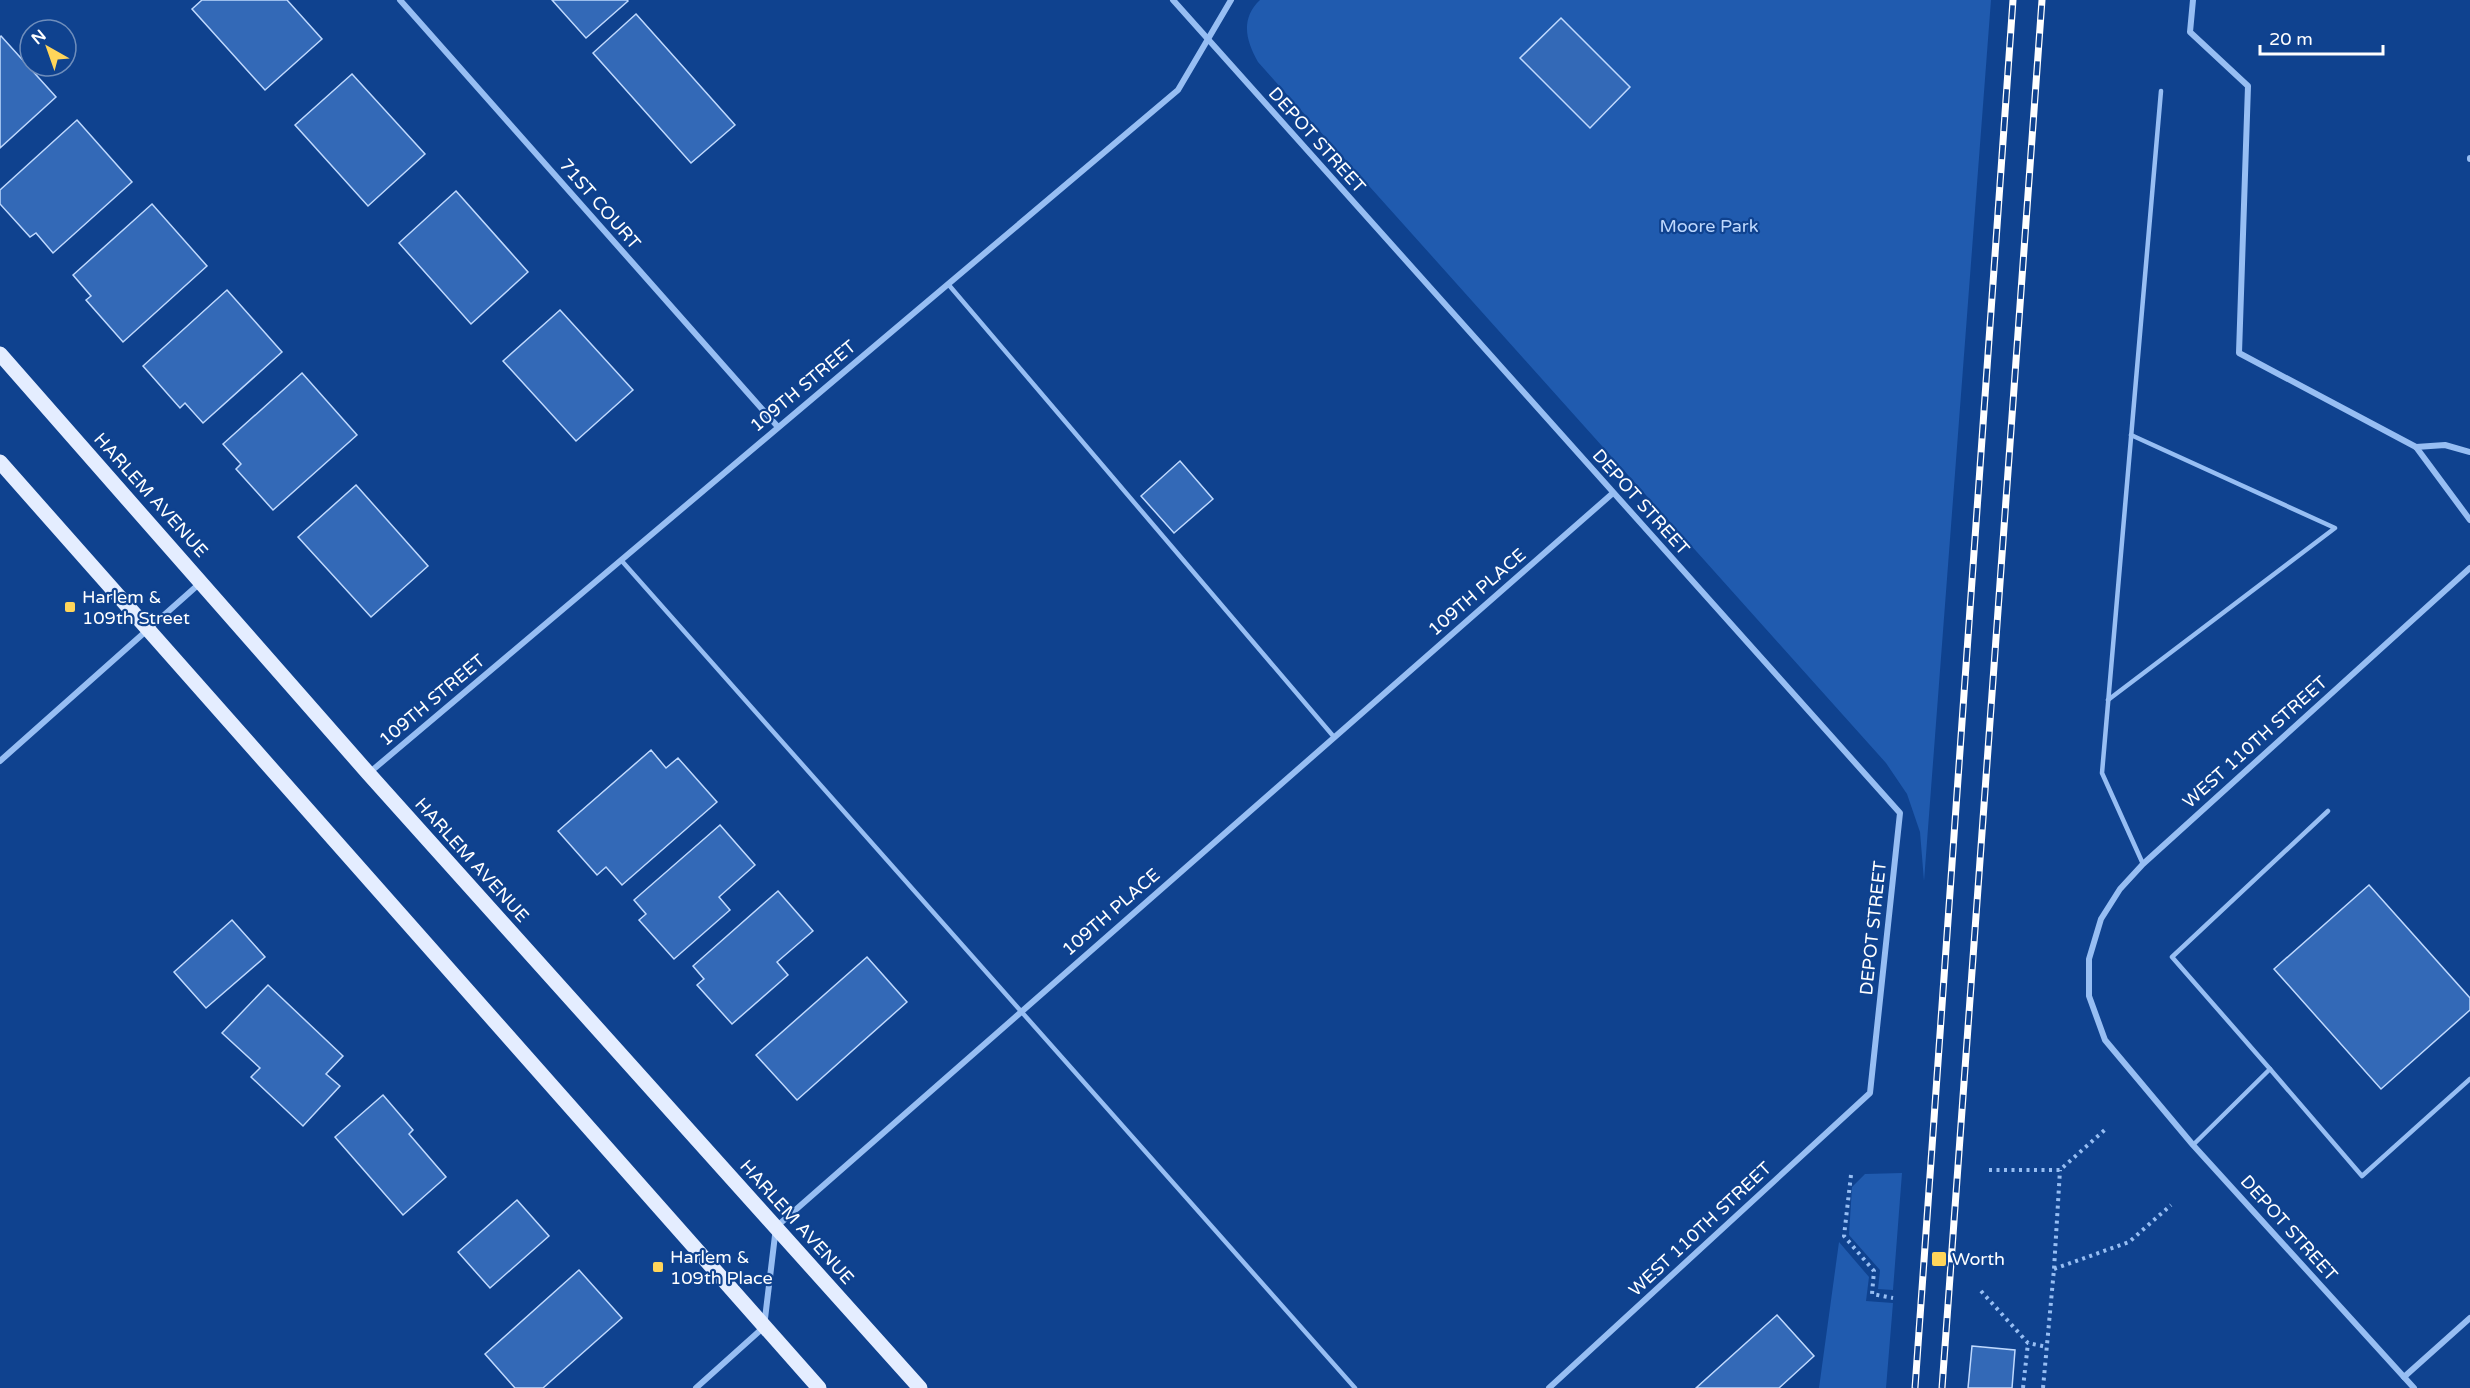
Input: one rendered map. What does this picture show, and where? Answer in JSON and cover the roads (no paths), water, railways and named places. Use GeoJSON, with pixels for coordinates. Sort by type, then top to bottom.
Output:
{"type":"FeatureCollection","features":[{"type":"Feature","properties":{"kind":"main road","name":"HARLEM AVENUE"},"geometry":{"type":"LineString","coordinates":[[0,354],[368,773],[920,1388]]}},
{"type":"Feature","properties":{"kind":"main road"},"geometry":{"type":"LineString","coordinates":[[0,462],[819,1388]]}},
{"type":"Feature","properties":{"kind":"street","name":"71ST COURT"},"geometry":{"type":"LineString","coordinates":[[400,0],[778,427]]}},
{"type":"Feature","properties":{"kind":"street","name":"DEPOT STREET"},"geometry":{"type":"LineString","coordinates":[[1173,0],[1900,813],[1870,1093]]}},
{"type":"Feature","properties":{"kind":"street","name":"109TH STREET"},"geometry":{"type":"LineString","coordinates":[[368,773],[1178,90],[1232,0]]}},
{"type":"Feature","properties":{"kind":"street"},"geometry":{"type":"LineString","coordinates":[[2193,0],[2190,32],[2248,86],[2239,353],[2416,447],[2470,520]]}},
{"type":"Feature","properties":{"kind":"street"},"geometry":{"type":"LineString","coordinates":[[2416,447],[2445,445],[2470,452]]}},
{"type":"Feature","properties":{"kind":"street","name":"109TH PLACE"},"geometry":{"type":"LineString","coordinates":[[776,1227],[1613,493]]}},
{"type":"Feature","properties":{"kind":"street","name":"WEST 110TH STREET"},"geometry":{"type":"LineString","coordinates":[[2089,959],[2101,919],[2120,889],[2143,864],[2470,568]]}},
{"type":"Feature","properties":{"kind":"street"},"geometry":{"type":"LineString","coordinates":[[0,762],[202,582]]}},
{"type":"Feature","properties":{"kind":"street","name":"DEPOT STREET"},"geometry":{"type":"LineString","coordinates":[[2089,959],[2089,996],[2105,1040],[2193,1145],[2414,1388]]}},
{"type":"Feature","properties":{"kind":"street","name":"WEST 110TH STREET"},"geometry":{"type":"LineString","coordinates":[[1549,1388],[1870,1093]]}},
{"type":"Feature","properties":{"kind":"street"},"geometry":{"type":"LineString","coordinates":[[696,1388],[764,1327],[776,1227]]}},
{"type":"Feature","properties":{"kind":"street"},"geometry":{"type":"LineString","coordinates":[[2404,1377],[2470,1318]]}},
{"type":"Feature","properties":{"kind":"lane"},"geometry":{"type":"LineString","coordinates":[[2143,864],[2102,773],[2160,91]]}},
{"type":"Feature","properties":{"kind":"lane"},"geometry":{"type":"LineString","coordinates":[[948,284],[1335,737]]}},
{"type":"Feature","properties":{"kind":"lane"},"geometry":{"type":"LineString","coordinates":[[2108,700],[2335,528],[2131,435]]}},
{"type":"Feature","properties":{"kind":"lane"},"geometry":{"type":"LineString","coordinates":[[621,560],[1354,1388]]}},
{"type":"Feature","properties":{"kind":"lane"},"geometry":{"type":"LineString","coordinates":[[2328,812],[2172,957],[2362,1176],[2470,1079]]}},
{"type":"Feature","properties":{"kind":"lane"},"geometry":{"type":"LineString","coordinates":[[2193,1145],[2270,1069]]}},
{"type":"Feature","properties":{"kind":"railway"},"geometry":{"type":"LineString","coordinates":[[1915,1388],[2013,0]]}},
{"type":"Feature","properties":{"kind":"railway"},"geometry":{"type":"LineString","coordinates":[[1942,1388],[2042,0]]}},
{"type":"Feature","properties":{"kind":"place","name":"Harlem & 109th Street"},"geometry":{"type":"Point","coordinates":[70,607]}},
{"type":"Feature","properties":{"kind":"place","name":"Worth"},"geometry":{"type":"Point","coordinates":[1939,1259]}},
{"type":"Feature","properties":{"kind":"place","name":"Harlem & 109th Place"},"geometry":{"type":"Point","coordinates":[658,1267]}},
{"type":"Feature","properties":{"kind":"park label","name":"Moore Park"},"geometry":{"type":"Point","coordinates":[1709,226]}}]}
